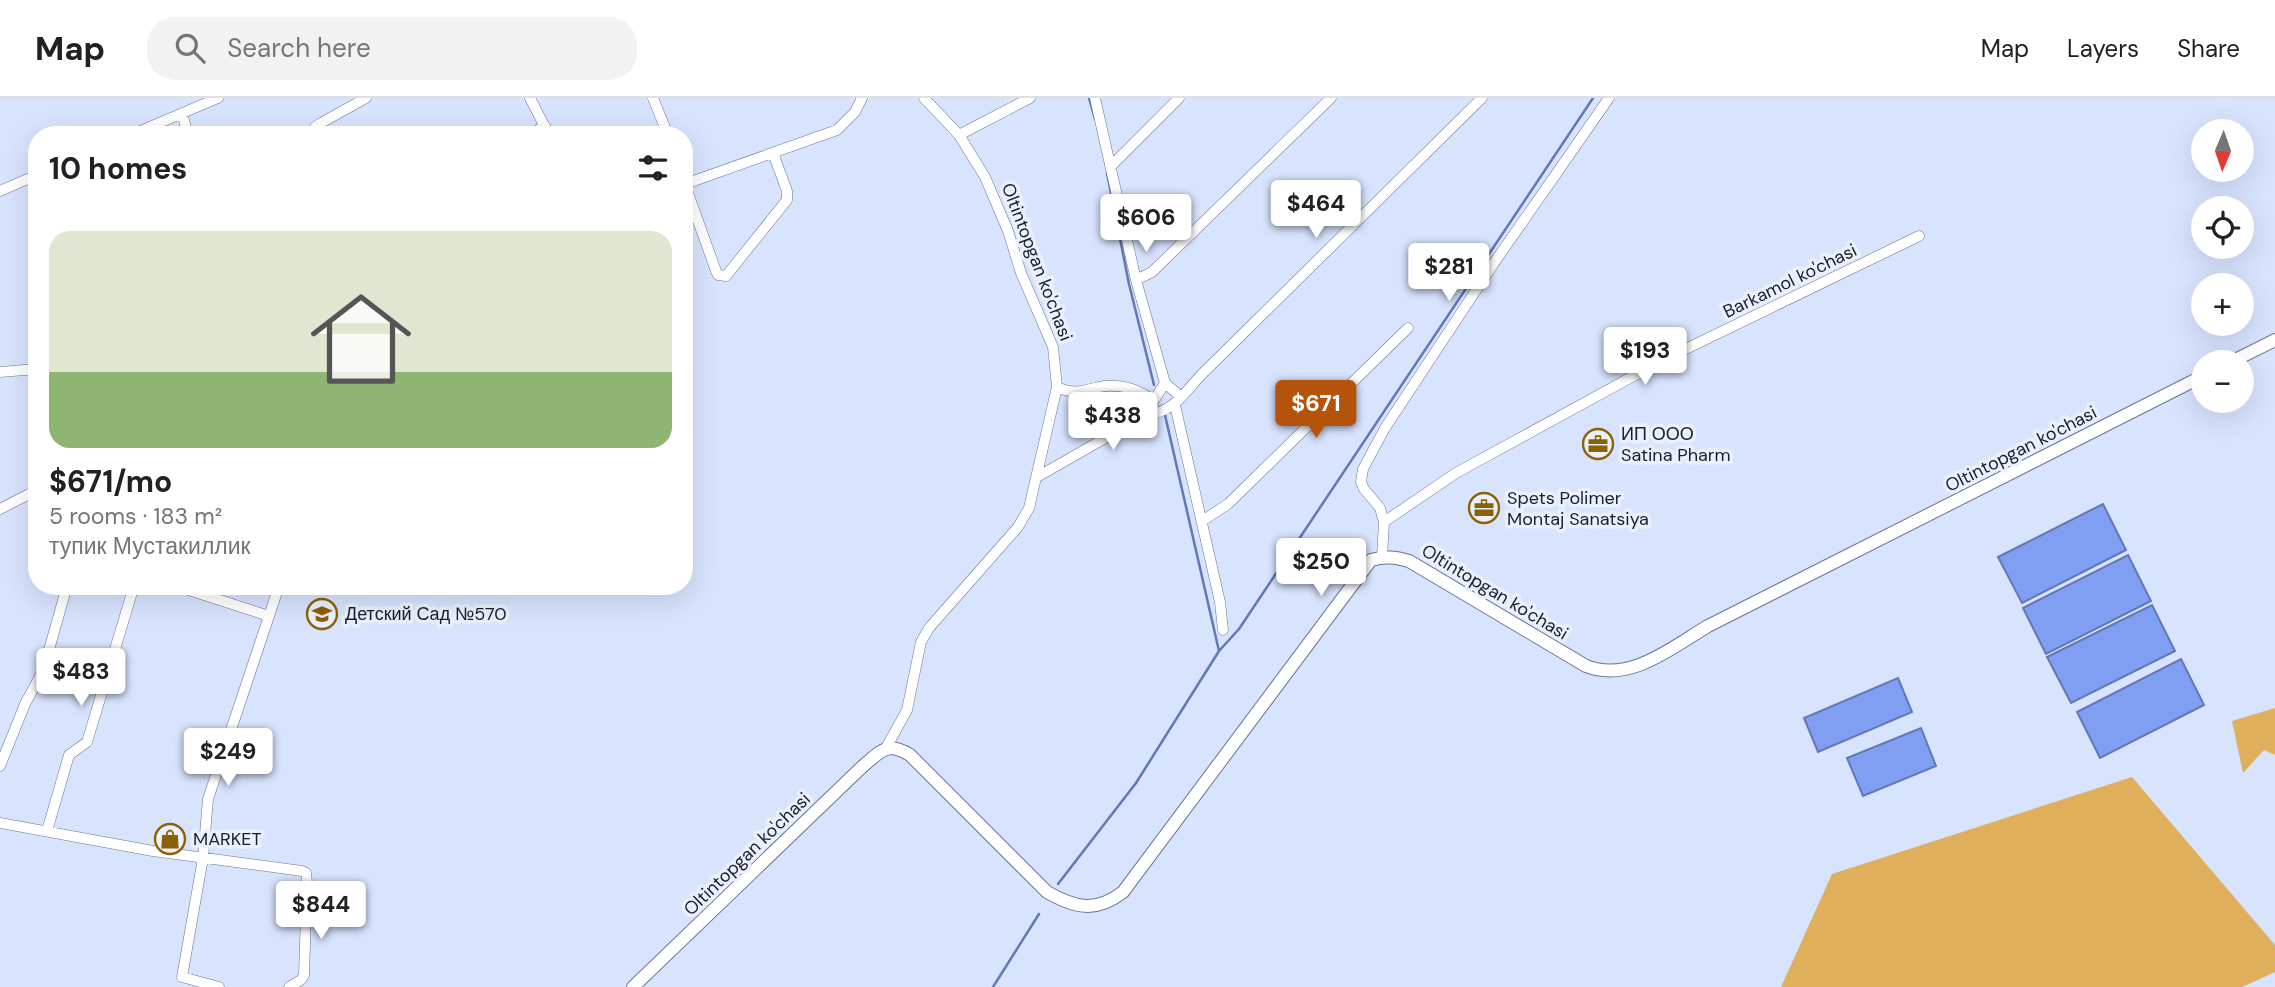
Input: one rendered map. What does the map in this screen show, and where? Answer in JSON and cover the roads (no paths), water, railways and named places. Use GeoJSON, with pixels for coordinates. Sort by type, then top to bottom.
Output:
{"type":"FeatureCollection","features":[{"type":"Feature","properties":{"kind":"street"},"geometry":{"type":"LineString","coordinates":[[152,126],[218,98]]}},
{"type":"Feature","properties":{"kind":"street"},"geometry":{"type":"LineString","coordinates":[[316,126],[366,98]]}},
{"type":"Feature","properties":{"kind":"street"},"geometry":{"type":"LineString","coordinates":[[530,98],[545,126]]}},
{"type":"Feature","properties":{"kind":"street"},"geometry":{"type":"LineString","coordinates":[[653,98],[665,126]]}},
{"type":"Feature","properties":{"kind":"street"},"geometry":{"type":"LineString","coordinates":[[693,180],[837,130],[850,117],[862,98]]}},
{"type":"Feature","properties":{"kind":"street","name":"Oltintopgan ko'chasi"},"geometry":{"type":"LineString","coordinates":[[633,987],[863,766],[886,748],[907,710],[921,642],[929,628],[1018,527],[1029,508],[1057,387],[1053,347],[1021,273],[1008,231],[985,177],[959,135],[924,98]]}},
{"type":"Feature","properties":{"kind":"street"},"geometry":{"type":"LineString","coordinates":[[959,135],[1030,98]]}},
{"type":"Feature","properties":{"kind":"street"},"geometry":{"type":"LineString","coordinates":[[1095,98],[1136,280],[1165,383],[1178,401],[1220,602],[1223,630]]}},
{"type":"Feature","properties":{"kind":"street"},"geometry":{"type":"LineString","coordinates":[[1111,166],[1179,98]]}},
{"type":"Feature","properties":{"kind":"street"},"geometry":{"type":"LineString","coordinates":[[1136,280],[1152,272],[1331,98]]}},
{"type":"Feature","properties":{"kind":"street"},"geometry":{"type":"LineString","coordinates":[[1037,477],[1144,416],[1161,414],[1178,401],[1482,98]]}},
{"type":"Feature","properties":{"kind":"street"},"geometry":{"type":"LineString","coordinates":[[886,748],[895,747],[909,755],[1047,892],[1076,905],[1096,907],[1123,892],[1366,565],[1371,560],[1382,557],[1384,522],[1380,508],[1361,482],[1363,469],[1385,428],[1494,263],[1607,101],[1620,98]]}},
{"type":"Feature","properties":{"kind":"street"},"geometry":{"type":"LineString","coordinates":[[182,113],[186,126]]}},
{"type":"Feature","properties":{"kind":"street"},"geometry":{"type":"LineString","coordinates":[[693,206],[716,271],[718,275],[726,275],[787,200],[787,191],[773,153]]}},
{"type":"Feature","properties":{"kind":"street"},"geometry":{"type":"LineString","coordinates":[[0,191],[28,179]]}},
{"type":"Feature","properties":{"kind":"street","name":"Barkamol ko'chasi"},"geometry":{"type":"LineString","coordinates":[[1384,522],[1456,473],[1661,361],[1919,236]]}},
{"type":"Feature","properties":{"kind":"street"},"geometry":{"type":"LineString","coordinates":[[1202,521],[1228,505],[1408,328]]}},
{"type":"Feature","properties":{"kind":"street"},"geometry":{"type":"LineString","coordinates":[[2254,350],[2275,340]]}},
{"type":"Feature","properties":{"kind":"street"},"geometry":{"type":"LineString","coordinates":[[0,372],[28,370]]}},
{"type":"Feature","properties":{"kind":"street","name":"Oltintopgan ko'chasi"},"geometry":{"type":"LineString","coordinates":[[1382,557],[1409,561],[1586,666],[1608,671],[1626,670],[2191,382]]}},
{"type":"Feature","properties":{"kind":"street"},"geometry":{"type":"LineString","coordinates":[[1144,416],[1165,383]]}},
{"type":"Feature","properties":{"kind":"street"},"geometry":{"type":"LineString","coordinates":[[1057,387],[1076,394],[1118,386],[1132,388],[1153,400]]}},
{"type":"Feature","properties":{"kind":"street"},"geometry":{"type":"LineString","coordinates":[[0,509],[28,495]]}},
{"type":"Feature","properties":{"kind":"street"},"geometry":{"type":"LineString","coordinates":[[0,765],[25,704],[43,671],[64,595]]}},
{"type":"Feature","properties":{"kind":"street"},"geometry":{"type":"LineString","coordinates":[[47,831],[69,755],[87,742],[131,595]]}},
{"type":"Feature","properties":{"kind":"street"},"geometry":{"type":"LineString","coordinates":[[204,595],[269,616]]}},
{"type":"Feature","properties":{"kind":"street"},"geometry":{"type":"LineString","coordinates":[[219,987],[182,977],[203,858],[208,799],[276,595]]}},
{"type":"Feature","properties":{"kind":"street"},"geometry":{"type":"LineString","coordinates":[[0,823],[153,851],[296,869],[306,873],[304,975],[289,987]]}},
{"type":"Feature","properties":{"kind":"water"},"geometry":{"type":"Polygon","coordinates":[[[2103,504],[2126,550],[2022,603],[1998,557],[2103,504]]]}},
{"type":"Feature","properties":{"kind":"water"},"geometry":{"type":"Polygon","coordinates":[[[2128,555],[2151,601],[2046,654],[2023,608],[2128,555]]]}},
{"type":"Feature","properties":{"kind":"water"},"geometry":{"type":"Polygon","coordinates":[[[2152,605],[2175,651],[2071,703],[2047,657],[2152,605]]]}},
{"type":"Feature","properties":{"kind":"water"},"geometry":{"type":"Polygon","coordinates":[[[2181,659],[2204,705],[2100,758],[2077,712],[2181,659]]]}},
{"type":"Feature","properties":{"kind":"water"},"geometry":{"type":"Polygon","coordinates":[[[1898,678],[1912,712],[1818,752],[1804,718],[1898,678]]]}},
{"type":"Feature","properties":{"kind":"water"},"geometry":{"type":"Polygon","coordinates":[[[1921,728],[1936,766],[1863,796],[1847,758],[1921,728]]]}},
{"type":"Feature","properties":{"kind":"waterway"},"geometry":{"type":"LineString","coordinates":[[1089,98],[1095,119]]}},
{"type":"Feature","properties":{"kind":"waterway"},"geometry":{"type":"LineString","coordinates":[[1058,884],[1136,783],[1219,651],[1239,629],[1593,98]]}},
{"type":"Feature","properties":{"kind":"waterway"},"geometry":{"type":"LineString","coordinates":[[1107,173],[1129,284],[1154,385]]}},
{"type":"Feature","properties":{"kind":"waterway"},"geometry":{"type":"LineString","coordinates":[[1165,415],[1219,651]]}},
{"type":"Feature","properties":{"kind":"waterway"},"geometry":{"type":"LineString","coordinates":[[993,987],[1039,914]]}},
{"type":"Feature","properties":{"kind":"place","name":"ИП ООО Satina Pharm"},"geometry":{"type":"Point","coordinates":[1598,444]}},
{"type":"Feature","properties":{"kind":"place","name":"Spets Polimer Montaj Sanatsiya"},"geometry":{"type":"Point","coordinates":[1484,508]}},
{"type":"Feature","properties":{"kind":"place","name":"Детский Сад №570"},"geometry":{"type":"Point","coordinates":[322,614]}},
{"type":"Feature","properties":{"kind":"place","name":"MARKET"},"geometry":{"type":"Point","coordinates":[170,839]}}]}
